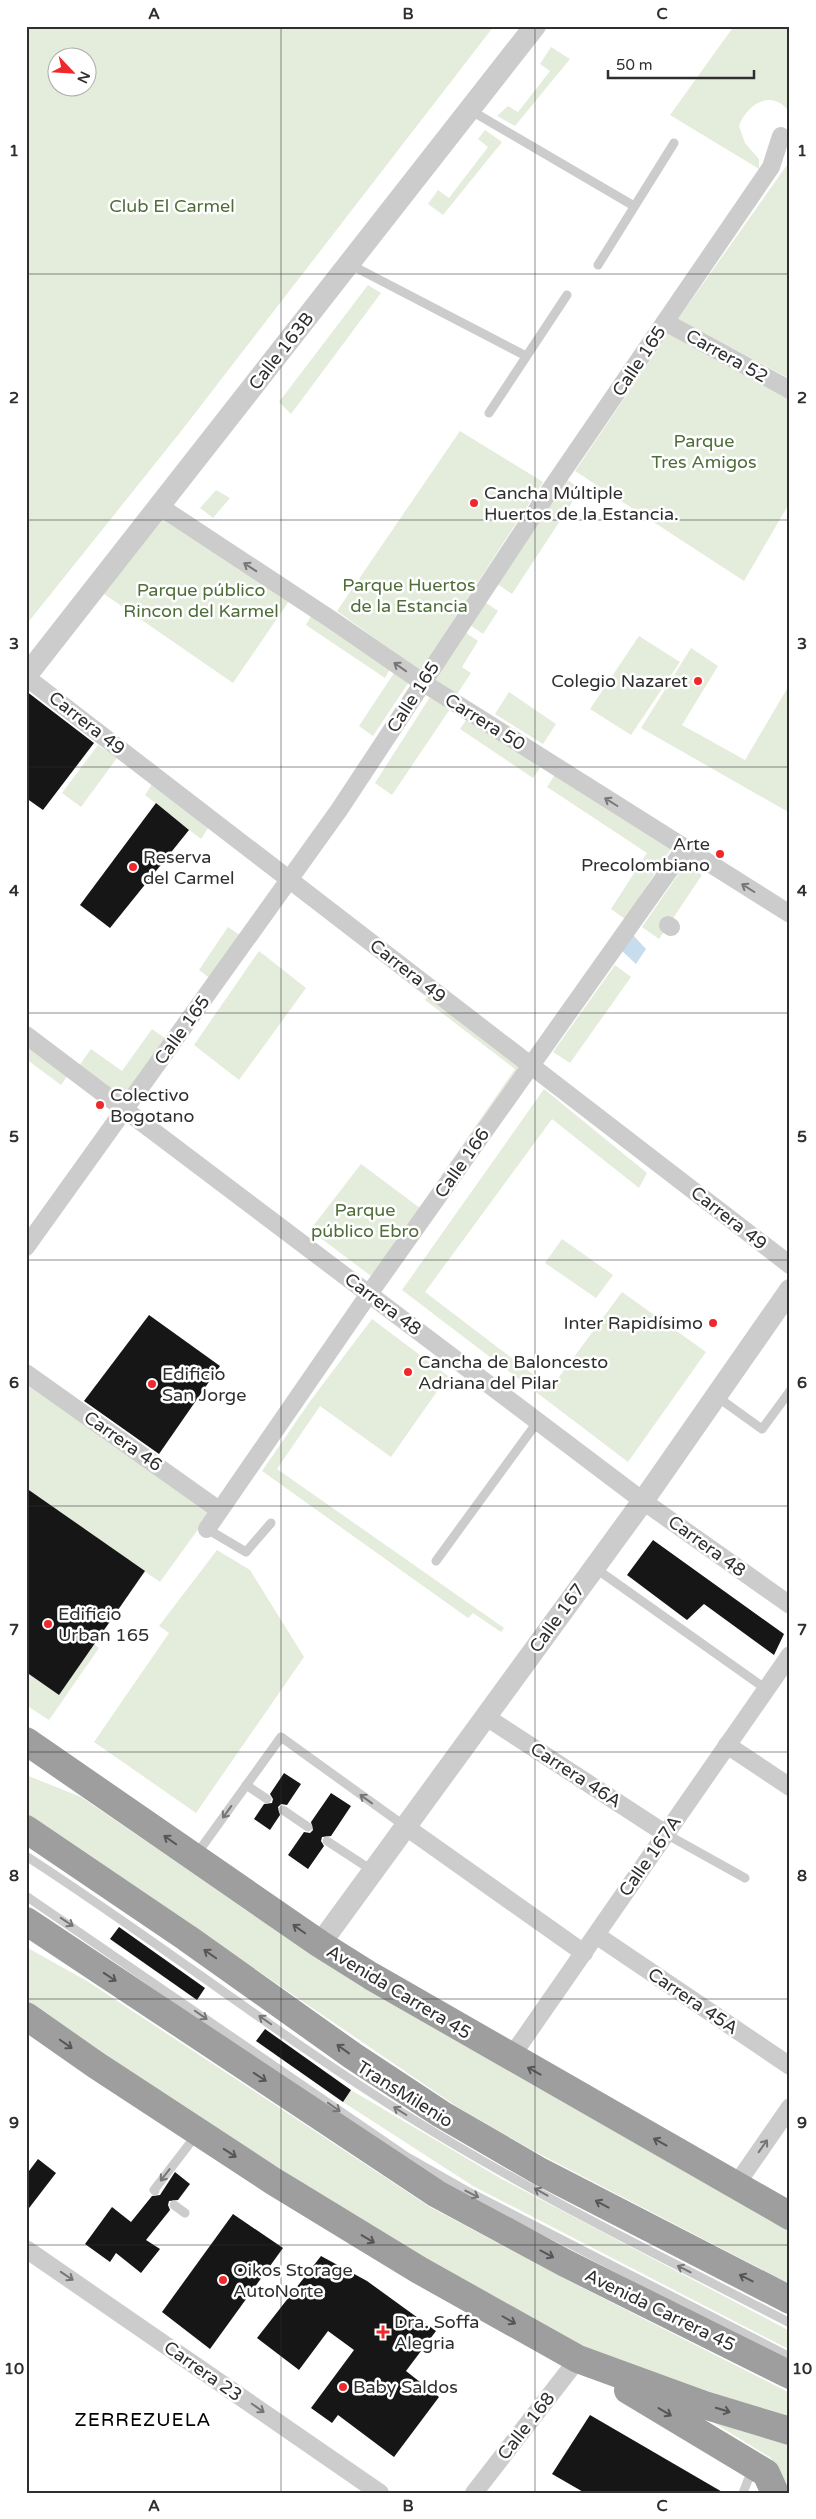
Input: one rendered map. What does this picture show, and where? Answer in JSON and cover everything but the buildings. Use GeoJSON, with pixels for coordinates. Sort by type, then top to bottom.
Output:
{"type":"FeatureCollection","features":[{"type":"Feature","properties":{"kind":"highway","name":"Avenida Carrera 45"},"geometry":{"type":"LineString","coordinates":[[26,1741],[320,1944],[412,2001],[790,2216]]}},
{"type":"Feature","properties":{"kind":"highway"},"geometry":{"type":"LineString","coordinates":[[26,1765],[105,1795]]}},
{"type":"Feature","properties":{"kind":"highway"},"geometry":{"type":"LineString","coordinates":[[26,1829],[188,1938],[353,2056],[441,2114],[549,2176],[790,2300]]}},
{"type":"Feature","properties":{"kind":"highway","name":"Avenida Carrera 45"},"geometry":{"type":"LineString","coordinates":[[26,1921],[430,2190],[565,2263],[790,2375]]}},
{"type":"Feature","properties":{"kind":"highway"},"geometry":{"type":"LineString","coordinates":[[26,2016],[273,2181],[419,2270],[578,2359],[766,2473],[775,2493]]}},
{"type":"Feature","properties":{"kind":"highway"},"geometry":{"type":"LineString","coordinates":[[578,2359],[704,2405],[790,2431]]}},
{"type":"Feature","properties":{"kind":"street","name":"Calle 163B"},"geometry":{"type":"LineString","coordinates":[[26,676],[535,26]]}},
{"type":"Feature","properties":{"kind":"street","name":"Calle 165"},"geometry":{"type":"LineString","coordinates":[[26,1247],[339,810],[422,682],[771,167],[781,136]]}},
{"type":"Feature","properties":{"kind":"street","name":"Carrera 52"},"geometry":{"type":"LineString","coordinates":[[665,322],[790,390]]}},
{"type":"Feature","properties":{"kind":"street","name":"Carrera 50"},"geometry":{"type":"LineString","coordinates":[[159,506],[422,682],[790,914]]}},
{"type":"Feature","properties":{"kind":"street","name":"Carrera 49"},"geometry":{"type":"LineString","coordinates":[[26,676],[790,1264]]}},
{"type":"Feature","properties":{"kind":"street","name":"Calle 166"},"geometry":{"type":"LineString","coordinates":[[207,1529],[369,1294],[531,1065],[648,909],[685,848]]}},
{"type":"Feature","properties":{"kind":"street","name":"Carrera 48"},"geometry":{"type":"LineString","coordinates":[[26,1035],[643,1501],[790,1605]]}},
{"type":"Feature","properties":{"kind":"street","name":"Calle 167"},"geometry":{"type":"LineString","coordinates":[[320,1944],[643,1501],[790,1290]]}},
{"type":"Feature","properties":{"kind":"street","name":"Carrera 46"},"geometry":{"type":"LineString","coordinates":[[26,1373],[219,1510]]}},
{"type":"Feature","properties":{"kind":"street","name":"Calle 167A"},"geometry":{"type":"LineString","coordinates":[[511,2058],[790,1655]]}},
{"type":"Feature","properties":{"kind":"street","name":"Carrera 46A"},"geometry":{"type":"LineString","coordinates":[[486,1717],[666,1834]]}},
{"type":"Feature","properties":{"kind":"street"},"geometry":{"type":"LineString","coordinates":[[727,1745],[790,1787]]}},
{"type":"Feature","properties":{"kind":"street"},"geometry":{"type":"LineString","coordinates":[[406,1827],[584,1953]]}},
{"type":"Feature","properties":{"kind":"street","name":"Carrera 45A"},"geometry":{"type":"LineString","coordinates":[[596,1935],[790,2066]]}},
{"type":"Feature","properties":{"kind":"street"},"geometry":{"type":"LineString","coordinates":[[736,2185],[790,2107]]}},
{"type":"Feature","properties":{"kind":"street","name":"Carrera 23"},"geometry":{"type":"LineString","coordinates":[[26,2249],[380,2493]]}},
{"type":"Feature","properties":{"kind":"street","name":"Calle 168"},"geometry":{"type":"LineString","coordinates":[[474,2493],[578,2359]]}},
{"type":"Feature","properties":{"kind":"lane"},"geometry":{"type":"LineString","coordinates":[[469,110],[634,206]]}},
{"type":"Feature","properties":{"kind":"lane"},"geometry":{"type":"LineString","coordinates":[[598,264],[674,144]]}},
{"type":"Feature","properties":{"kind":"lane"},"geometry":{"type":"LineString","coordinates":[[349,264],[526,356]]}},
{"type":"Feature","properties":{"kind":"lane"},"geometry":{"type":"LineString","coordinates":[[488,413],[567,295]]}},
{"type":"Feature","properties":{"kind":"lane"},"geometry":{"type":"LineString","coordinates":[[716,1395],[762,1429],[790,1390]]}},
{"type":"Feature","properties":{"kind":"lane"},"geometry":{"type":"LineString","coordinates":[[436,1561],[538,1421]]}},
{"type":"Feature","properties":{"kind":"lane"},"geometry":{"type":"LineString","coordinates":[[207,1529],[246,1552],[271,1523]]}},
{"type":"Feature","properties":{"kind":"lane"},"geometry":{"type":"LineString","coordinates":[[594,1568],[766,1689]]}},
{"type":"Feature","properties":{"kind":"lane"},"geometry":{"type":"LineString","coordinates":[[194,1857],[280,1737],[406,1827]]}},
{"type":"Feature","properties":{"kind":"lane"},"geometry":{"type":"LineString","coordinates":[[246,1785],[267,1799]]}},
{"type":"Feature","properties":{"kind":"lane"},"geometry":{"type":"LineString","coordinates":[[283,1810],[308,1827]]}},
{"type":"Feature","properties":{"kind":"lane"},"geometry":{"type":"LineString","coordinates":[[666,1834],[745,1878]]}},
{"type":"Feature","properties":{"kind":"lane"},"geometry":{"type":"LineString","coordinates":[[328,1841],[374,1871]]}},
{"type":"Feature","properties":{"kind":"lane","name":"TransMilenio"},"geometry":{"type":"LineString","coordinates":[[26,1856],[88,1896],[353,2082],[415,2121],[596,2223],[790,2323]]}},
{"type":"Feature","properties":{"kind":"lane"},"geometry":{"type":"LineString","coordinates":[[26,1896],[408,2157],[465,2190],[790,2357]]}},
{"type":"Feature","properties":{"kind":"lane"},"geometry":{"type":"LineString","coordinates":[[156,2191],[154,2190],[198,2132]]}},
{"type":"Feature","properties":{"kind":"lane"},"geometry":{"type":"LineString","coordinates":[[174,2205],[185,2213]]}},
{"type":"Feature","properties":{"kind":"lane"},"geometry":{"type":"LineString","coordinates":[[743,2493],[748,2480],[757,2469]]}},
{"type":"Feature","properties":{"kind":"green space","name":"Club El Carmel"},"geometry":{"type":"Polygon","coordinates":[[[26,26],[494,26],[182,430],[26,625],[26,26]]]}},
{"type":"Feature","properties":{"kind":"green space"},"geometry":{"type":"Polygon","coordinates":[[[734,26],[790,26],[790,113],[783,105],[776,101],[761,102],[754,105],[748,111],[739,126],[745,143],[759,159],[759,169],[670,115],[734,26]]]}},
{"type":"Feature","properties":{"kind":"green space"},"geometry":{"type":"Polygon","coordinates":[[[551,47],[570,59],[515,126],[497,116],[508,106],[518,112],[550,71],[540,64],[551,47]]]}},
{"type":"Feature","properties":{"kind":"green space"},"geometry":{"type":"Polygon","coordinates":[[[485,130],[502,142],[443,215],[428,204],[438,190],[449,198],[488,147],[478,139],[485,130]]]}},
{"type":"Feature","properties":{"kind":"green space"},"geometry":{"type":"Polygon","coordinates":[[[787,165],[790,167],[790,379],[678,319],[787,165]]]}},
{"type":"Feature","properties":{"kind":"green space"},"geometry":{"type":"Polygon","coordinates":[[[368,285],[381,293],[291,414],[279,402],[368,285]]]}},
{"type":"Feature","properties":{"kind":"green space","name":"Parque Tres Amigos"},"geometry":{"type":"Polygon","coordinates":[[[668,334],[790,400],[790,502],[744,581],[575,471],[668,334]]]}},
{"type":"Feature","properties":{"kind":"green space","name":"Parque Huertos de la Estancia"},"geometry":{"type":"Polygon","coordinates":[[[460,431],[543,482],[420,671],[337,611],[460,431]]]}},
{"type":"Feature","properties":{"kind":"green space"},"geometry":{"type":"Polygon","coordinates":[[[566,479],[581,489],[512,594],[496,583],[566,479]]]}},
{"type":"Feature","properties":{"kind":"green space"},"geometry":{"type":"Polygon","coordinates":[[[216,490],[230,498],[213,518],[200,508],[216,490]]]}},
{"type":"Feature","properties":{"kind":"green space","name":"Parque público Rincon del Karmel"},"geometry":{"type":"Polygon","coordinates":[[[164,515],[289,601],[233,683],[104,594],[164,515]]]}},
{"type":"Feature","properties":{"kind":"green space"},"geometry":{"type":"Polygon","coordinates":[[[482,600],[498,611],[483,634],[467,623],[482,600]]]}},
{"type":"Feature","properties":{"kind":"green space"},"geometry":{"type":"Polygon","coordinates":[[[311,616],[390,669],[385,678],[306,625],[311,616]]]}},
{"type":"Feature","properties":{"kind":"green space"},"geometry":{"type":"Polygon","coordinates":[[[462,630],[478,641],[462,667],[471,673],[455,697],[430,680],[462,630]]]}},
{"type":"Feature","properties":{"kind":"green space"},"geometry":{"type":"Polygon","coordinates":[[[639,636],[680,662],[631,735],[590,709],[639,636]]]}},
{"type":"Feature","properties":{"kind":"green space"},"geometry":{"type":"Polygon","coordinates":[[[691,648],[718,666],[682,725],[745,760],[788,687],[790,688],[790,813],[641,728],[691,648]]]}},
{"type":"Feature","properties":{"kind":"green space"},"geometry":{"type":"Polygon","coordinates":[[[394,673],[409,682],[373,736],[359,726],[394,673]]]}},
{"type":"Feature","properties":{"kind":"green space"},"geometry":{"type":"Polygon","coordinates":[[[509,692],[556,724],[543,744],[495,714],[509,692]]]}},
{"type":"Feature","properties":{"kind":"green space"},"geometry":{"type":"Polygon","coordinates":[[[430,697],[450,709],[392,795],[375,783],[430,697]]]}},
{"type":"Feature","properties":{"kind":"green space"},"geometry":{"type":"Polygon","coordinates":[[[469,716],[542,765],[533,778],[460,729],[469,716]]]}},
{"type":"Feature","properties":{"kind":"green space"},"geometry":{"type":"Polygon","coordinates":[[[98,745],[117,758],[81,807],[62,793],[98,745]]]}},
{"type":"Feature","properties":{"kind":"green space"},"geometry":{"type":"Polygon","coordinates":[[[556,773],[671,849],[625,919],[611,909],[647,853],[547,787],[556,773]]]}},
{"type":"Feature","properties":{"kind":"green space"},"geometry":{"type":"Polygon","coordinates":[[[154,781],[210,825],[201,839],[145,795],[154,781]]]}},
{"type":"Feature","properties":{"kind":"green space"},"geometry":{"type":"Polygon","coordinates":[[[686,863],[702,875],[659,939],[642,927],[686,863]]]}},
{"type":"Feature","properties":{"kind":"green space"},"geometry":{"type":"Polygon","coordinates":[[[228,927],[241,936],[211,979],[199,970],[228,927]]]}},
{"type":"Feature","properties":{"kind":"green space"},"geometry":{"type":"Polygon","coordinates":[[[259,951],[306,988],[239,1080],[194,1045],[259,951]]]}},
{"type":"Feature","properties":{"kind":"green space"},"geometry":{"type":"Polygon","coordinates":[[[615,965],[631,977],[570,1063],[553,1052],[615,965]]]}},
{"type":"Feature","properties":{"kind":"green space"},"geometry":{"type":"Polygon","coordinates":[[[429,995],[525,1065],[446,1180],[441,1176],[515,1069],[425,1000],[429,995]]]}},
{"type":"Feature","properties":{"kind":"green space"},"geometry":{"type":"Polygon","coordinates":[[[152,1029],[169,1041],[127,1100],[79,1066],[91,1049],[122,1071],[152,1029]]]}},
{"type":"Feature","properties":{"kind":"green space"},"geometry":{"type":"Polygon","coordinates":[[[32,1045],[69,1073],[61,1085],[26,1059],[26,1054],[32,1045]]]}},
{"type":"Feature","properties":{"kind":"green space"},"geometry":{"type":"Polygon","coordinates":[[[544,1089],[647,1173],[639,1188],[552,1119],[425,1292],[551,1388],[622,1292],[706,1352],[628,1462],[402,1290],[544,1089]]]}},
{"type":"Feature","properties":{"kind":"green space","name":"Parque público Ebro"},"geometry":{"type":"Polygon","coordinates":[[[361,1164],[420,1208],[371,1276],[310,1230],[361,1164]]]}},
{"type":"Feature","properties":{"kind":"green space"},"geometry":{"type":"Polygon","coordinates":[[[562,1239],[613,1275],[596,1298],[545,1263],[562,1239]]]}},
{"type":"Feature","properties":{"kind":"green space"},"geometry":{"type":"Polygon","coordinates":[[[372,1319],[448,1376],[391,1457],[320,1406],[277,1469],[504,1628],[501,1632],[473,1613],[468,1618],[262,1471],[311,1400],[372,1319]]]}},
{"type":"Feature","properties":{"kind":"green space"},"geometry":{"type":"Polygon","coordinates":[[[26,1377],[212,1510],[160,1582],[26,1488],[26,1377]]]}},
{"type":"Feature","properties":{"kind":"green space"},"geometry":{"type":"Polygon","coordinates":[[[217,1550],[250,1570],[304,1657],[196,1813],[94,1742],[169,1633],[159,1626],[217,1550]]]}},
{"type":"Feature","properties":{"kind":"green space"},"geometry":{"type":"Polygon","coordinates":[[[94,1644],[99,1648],[49,1720],[26,1705],[26,1672],[59,1695],[94,1644]]]}},
{"type":"Feature","properties":{"kind":"green space"},"geometry":{"type":"Polygon","coordinates":[[[26,1775],[81,1797],[228,1897],[408,2009],[790,2226],[790,2284],[530,2149],[456,2106],[26,1813],[26,1775]]]}},
{"type":"Feature","properties":{"kind":"green space"},"geometry":{"type":"Polygon","coordinates":[[[26,1947],[87,1981],[430,2207],[577,2285],[790,2393],[790,2419],[648,2376],[599,2356],[405,2249],[150,2085],[26,2000],[26,1947]]]}},
{"type":"Feature","properties":{"kind":"green space"},"geometry":{"type":"Polygon","coordinates":[[[351,2090],[500,2178],[790,2331],[790,2350],[473,2186],[343,2102],[351,2090]]]}},
{"type":"Feature","properties":{"kind":"green space"},"geometry":{"type":"Polygon","coordinates":[[[695,2411],[790,2442],[790,2493],[787,2493],[771,2458],[695,2411]]]}},
{"type":"Feature","properties":{"kind":"water"},"geometry":{"type":"Polygon","coordinates":[[[633,935],[646,949],[636,964],[622,951],[633,935]]]}},
{"type":"Feature","properties":{"kind":"place","name":"Cancha Múltiple Huertos de la Estancia."},"geometry":{"type":"Point","coordinates":[474,503]}},
{"type":"Feature","properties":{"kind":"place","name":"Colegio Nazaret"},"geometry":{"type":"Point","coordinates":[698,681]}},
{"type":"Feature","properties":{"kind":"place","name":"Arte Precolombiano"},"geometry":{"type":"Point","coordinates":[720,854]}},
{"type":"Feature","properties":{"kind":"place","name":"Reserva del Carmel"},"geometry":{"type":"Point","coordinates":[133,867]}},
{"type":"Feature","properties":{"kind":"place","name":"Colectivo Bogotano"},"geometry":{"type":"Point","coordinates":[100,1105]}},
{"type":"Feature","properties":{"kind":"place","name":"Inter Rapidísimo"},"geometry":{"type":"Point","coordinates":[713,1323]}},
{"type":"Feature","properties":{"kind":"place","name":"Cancha de Baloncesto Adriana del Pilar"},"geometry":{"type":"Point","coordinates":[408,1372]}},
{"type":"Feature","properties":{"kind":"place","name":"Edificio San Jorge"},"geometry":{"type":"Point","coordinates":[152,1384]}},
{"type":"Feature","properties":{"kind":"place","name":"Edificio Urban 165"},"geometry":{"type":"Point","coordinates":[48,1624]}},
{"type":"Feature","properties":{"kind":"place","name":"Oikos Storage AutoNorte"},"geometry":{"type":"Point","coordinates":[223,2280]}},
{"type":"Feature","properties":{"kind":"place","name":"Dra. Soffa Alegria"},"geometry":{"type":"Point","coordinates":[383,2332]}},
{"type":"Feature","properties":{"kind":"place","name":"Baby Saldos"},"geometry":{"type":"Point","coordinates":[343,2387]}},
{"type":"Feature","properties":{"kind":"district","name":"ZERREZUELA"},"geometry":{"type":"Point","coordinates":[143,2419]}}]}
